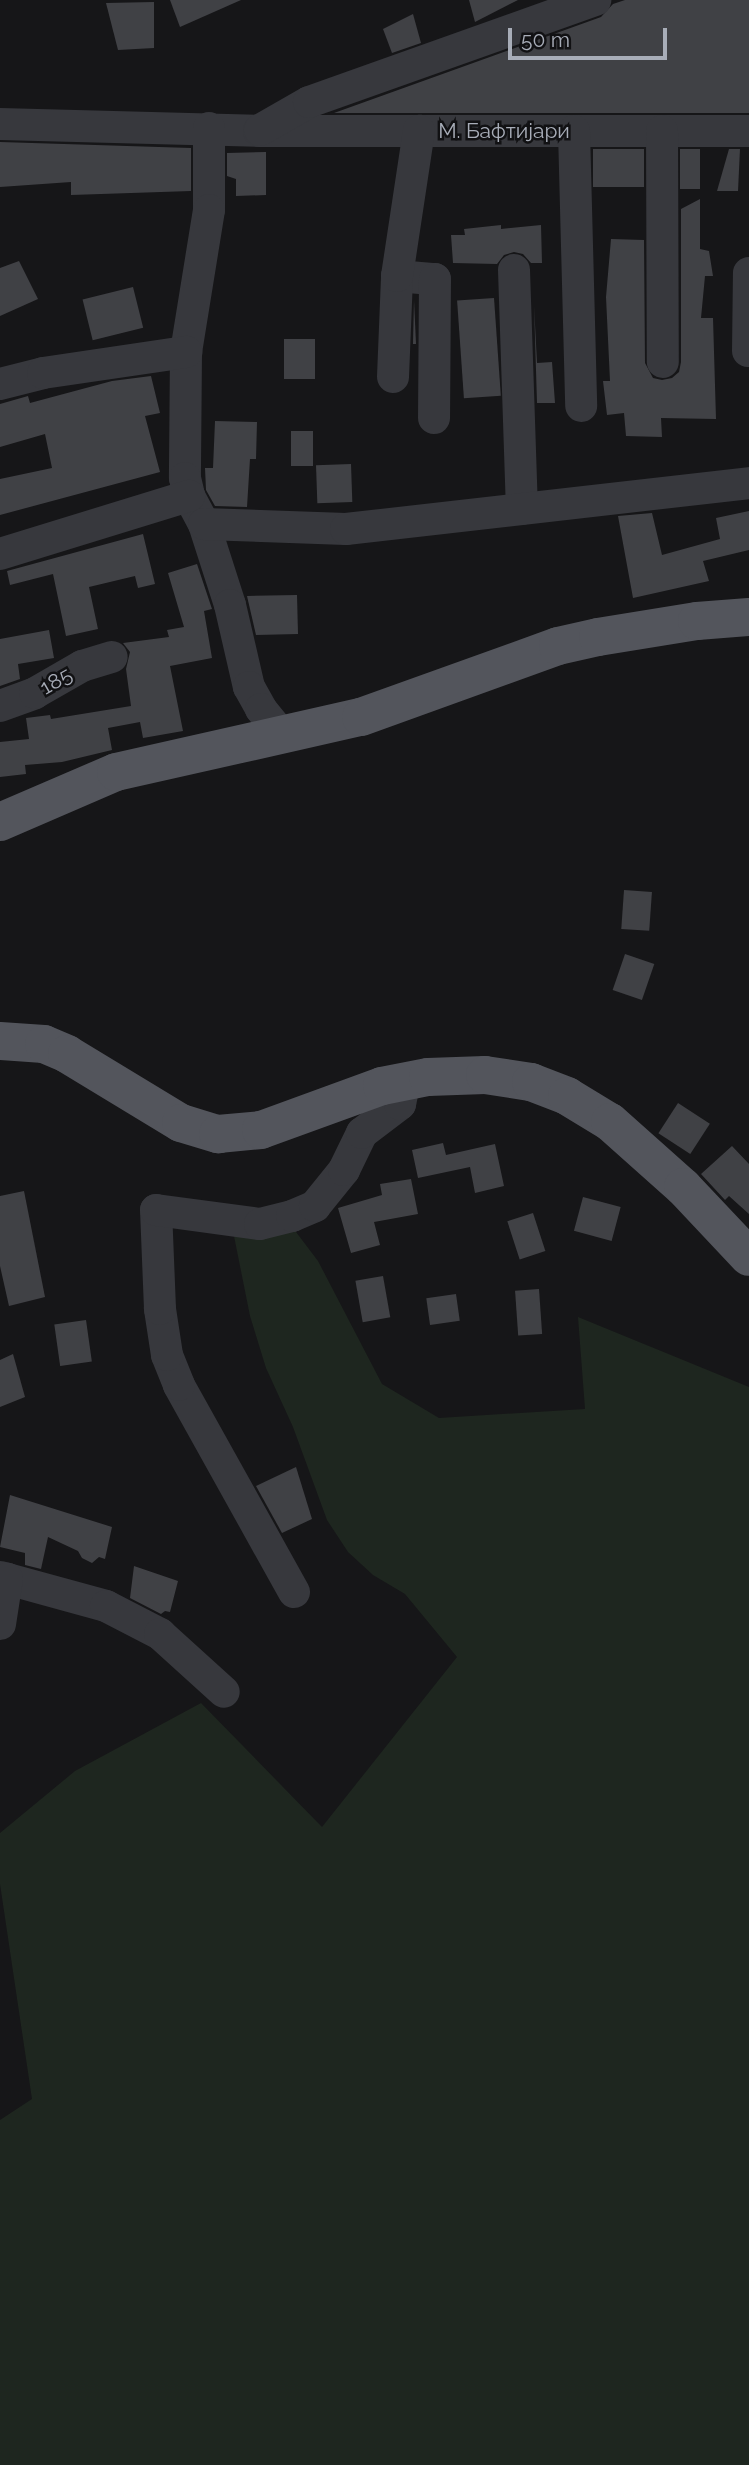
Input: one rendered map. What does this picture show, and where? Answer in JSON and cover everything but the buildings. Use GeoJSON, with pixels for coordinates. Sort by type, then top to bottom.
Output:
{"type":"FeatureCollection","features":[{"type":"Feature","properties":{"kind":"main road"},"geometry":{"type":"LineString","coordinates":[[0,822],[18,817],[83,784],[116,772],[361,717],[558,646],[697,621],[749,617]]}},
{"type":"Feature","properties":{"kind":"main road"},"geometry":{"type":"LineString","coordinates":[[0,1041],[44,1044],[67,1054],[181,1123],[218,1134],[261,1130],[371,1090],[405,1081],[447,1075],[485,1075],[531,1082],[574,1099],[610,1122],[660,1165],[749,1257]]}},
{"type":"Feature","properties":{"kind":"street"},"geometry":{"type":"LineString","coordinates":[[259,131],[309,102],[596,0]]}},
{"type":"Feature","properties":{"kind":"street","name":"М. Бафтијари"},"geometry":{"type":"LineString","coordinates":[[0,124],[259,131],[749,131]]}},
{"type":"Feature","properties":{"kind":"street"},"geometry":{"type":"LineString","coordinates":[[209,128],[209,210],[186,352],[184,464],[189,496],[204,524],[230,605],[249,687],[261,709],[282,735]]}},
{"type":"Feature","properties":{"kind":"street"},"geometry":{"type":"LineString","coordinates":[[393,377],[397,275],[419,131]]}},
{"type":"Feature","properties":{"kind":"street"},"geometry":{"type":"LineString","coordinates":[[574,131],[581,406]]}},
{"type":"Feature","properties":{"kind":"street"},"geometry":{"type":"LineString","coordinates":[[662,131],[663,362]]}},
{"type":"Feature","properties":{"kind":"street"},"geometry":{"type":"LineString","coordinates":[[514,270],[522,509]]}},
{"type":"Feature","properties":{"kind":"street"},"geometry":{"type":"LineString","coordinates":[[748,351],[749,273]]}},
{"type":"Feature","properties":{"kind":"street"},"geometry":{"type":"LineString","coordinates":[[397,275],[435,279],[434,418]]}},
{"type":"Feature","properties":{"kind":"street"},"geometry":{"type":"LineString","coordinates":[[0,384],[43,373],[186,352]]}},
{"type":"Feature","properties":{"kind":"street"},"geometry":{"type":"LineString","coordinates":[[204,524],[346,529],[749,483]]}},
{"type":"Feature","properties":{"kind":"street"},"geometry":{"type":"LineString","coordinates":[[0,554],[189,496]]}},
{"type":"Feature","properties":{"kind":"street","name":"185"},"geometry":{"type":"LineString","coordinates":[[0,706],[35,693],[82,666],[112,657]]}},
{"type":"Feature","properties":{"kind":"street"},"geometry":{"type":"LineString","coordinates":[[294,1592],[179,1385],[167,1355],[160,1309],[156,1210],[260,1224],[292,1216],[315,1206],[344,1170],[362,1133],[400,1104],[405,1081]]}},
{"type":"Feature","properties":{"kind":"street"},"geometry":{"type":"LineString","coordinates":[[0,1623],[4,1578],[106,1606],[160,1634],[224,1692]]}},
{"type":"Feature","properties":{"kind":"shaded area"},"geometry":{"type":"Polygon","coordinates":[[[293,1228],[318,1261],[382,1384],[439,1418],[585,1409],[578,1317],[749,1387],[749,2465],[0,2465],[0,2120],[32,2099],[0,1884],[0,1833],[75,1771],[201,1703],[322,1827],[457,1657],[405,1594],[373,1575],[348,1552],[327,1520],[293,1427],[266,1368],[250,1316],[233,1231],[293,1228]]]}}]}
